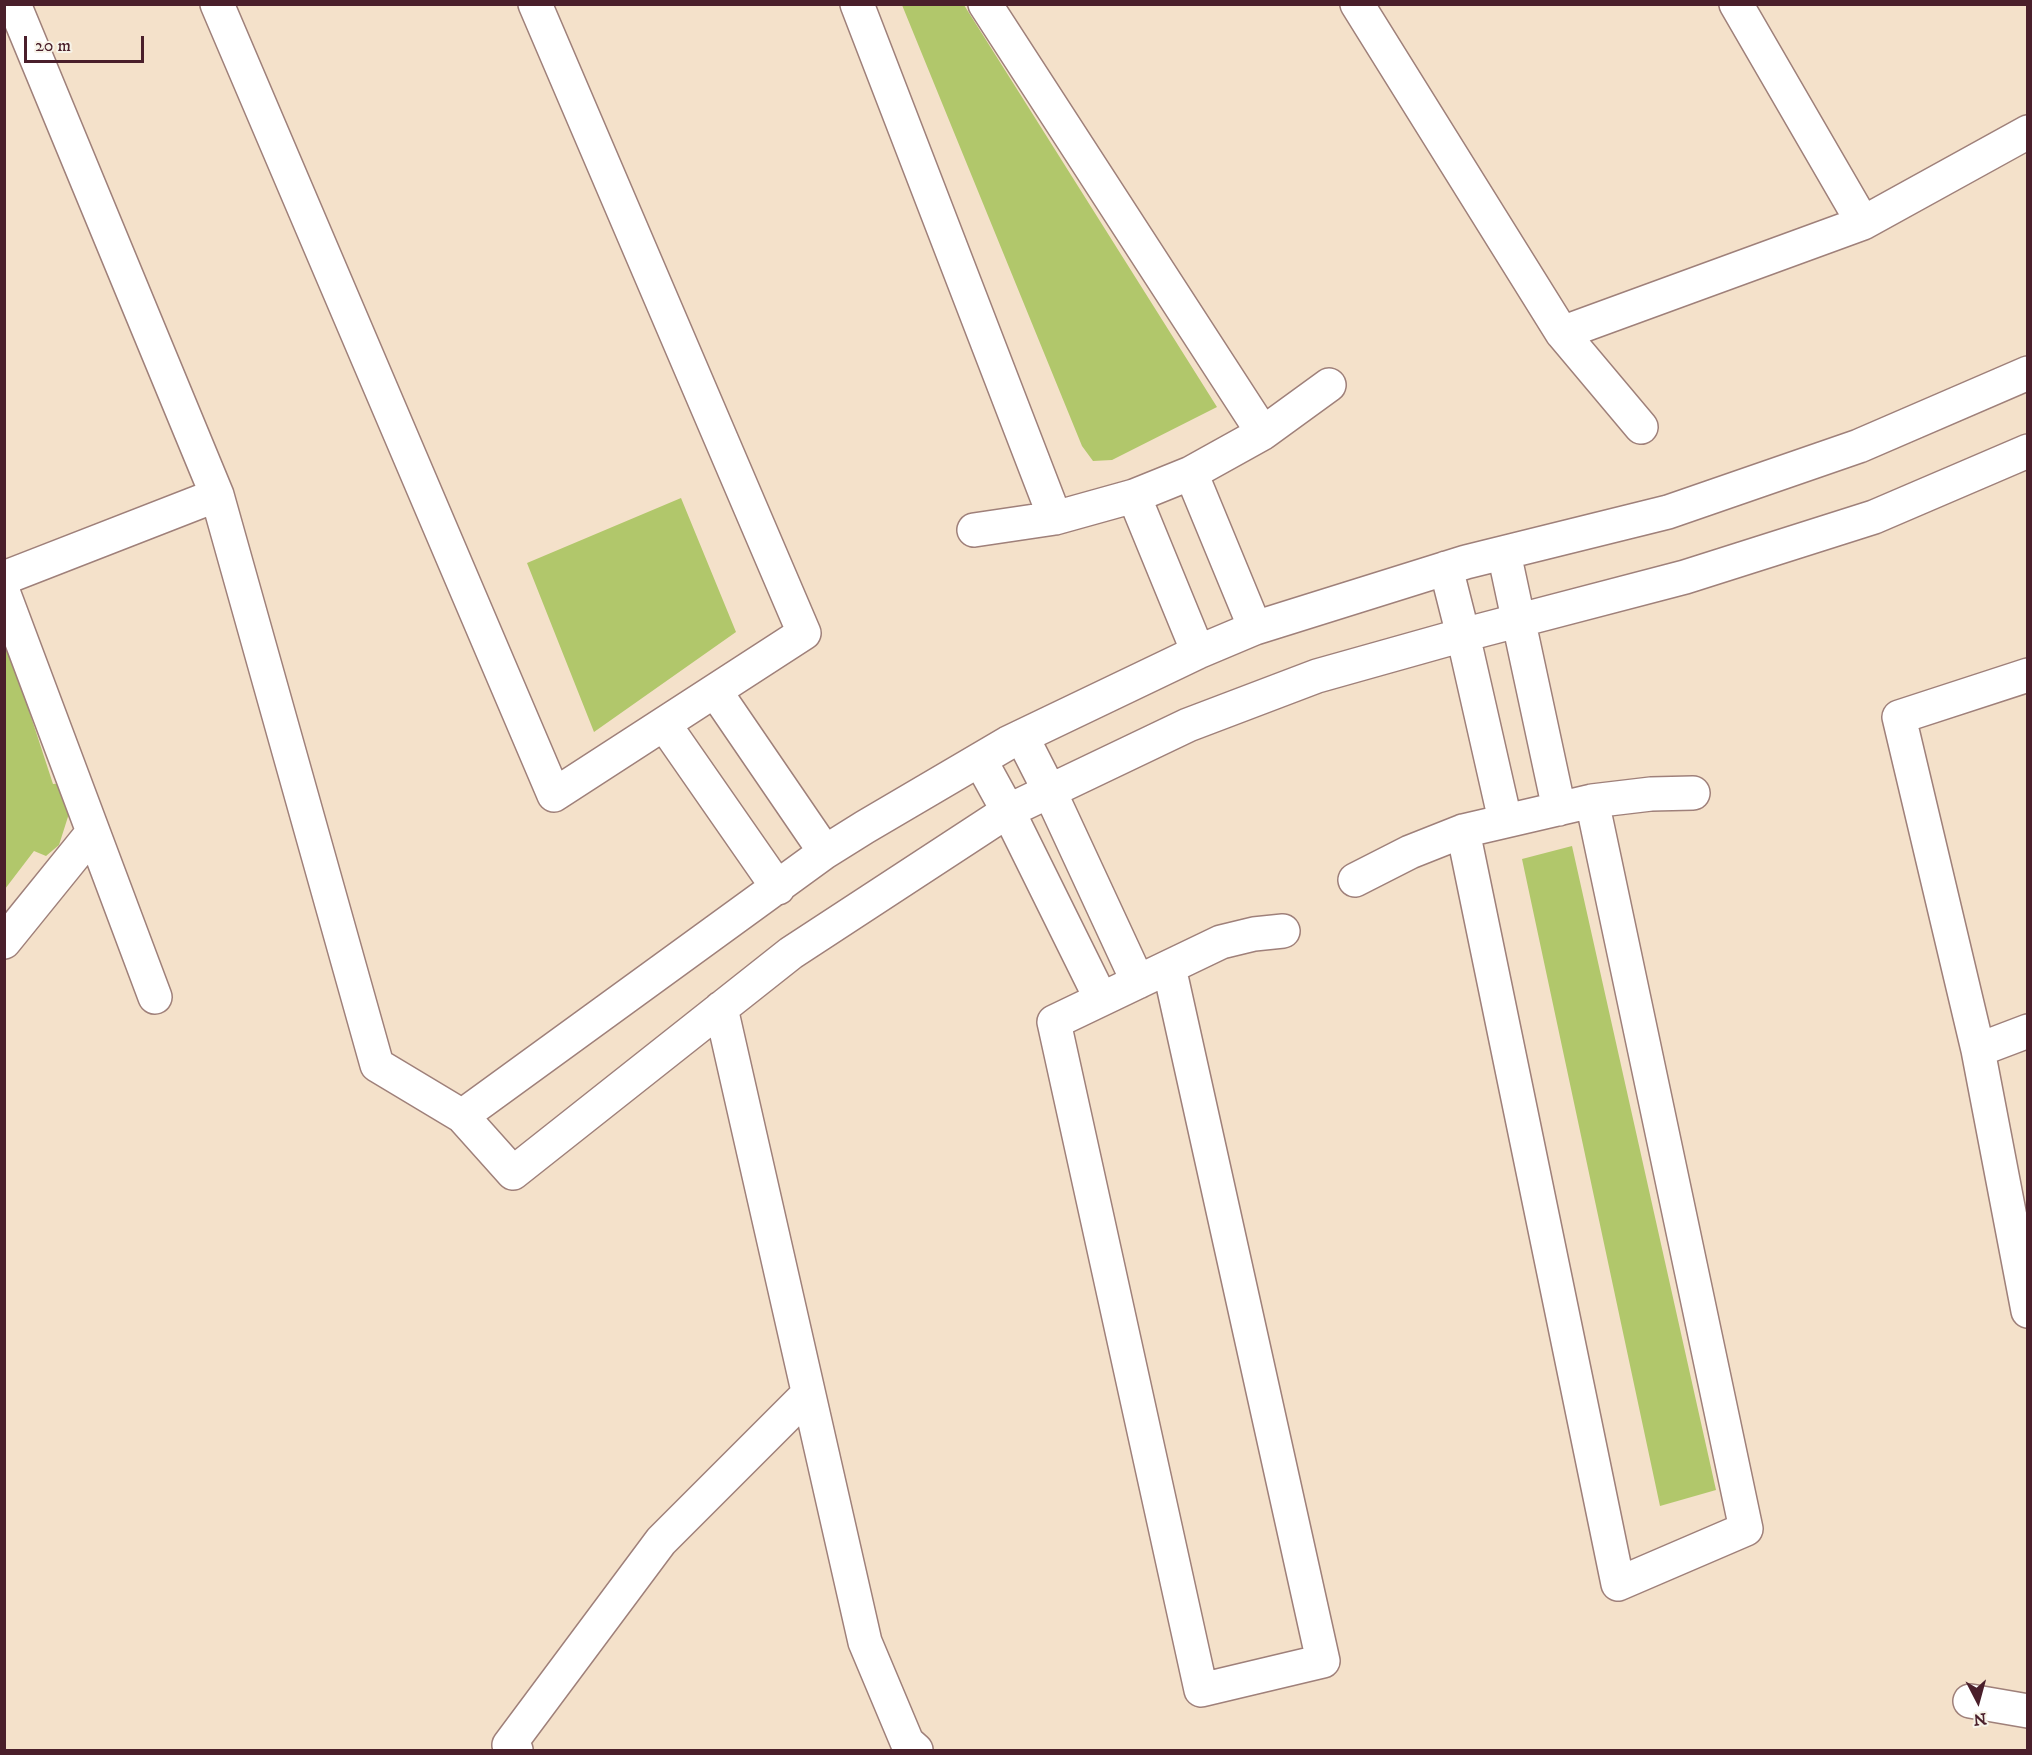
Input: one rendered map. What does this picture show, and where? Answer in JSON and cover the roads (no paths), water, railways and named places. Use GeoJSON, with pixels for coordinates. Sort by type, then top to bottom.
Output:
{"type":"FeatureCollection","features":[{"type":"Feature","properties":{"kind":"street"},"geometry":{"type":"LineString","coordinates":[[14,4],[216,495],[376,1065],[462,1116],[513,1173],[791,952],[1008,811],[1049,790],[1188,724],[1317,676],[1463,634],[1685,577],[1874,518],[2028,451]]}},
{"type":"Feature","properties":{"kind":"street"},"geometry":{"type":"LineString","coordinates":[[217,4],[554,795],[804,633],[535,4]]}},
{"type":"Feature","properties":{"kind":"street"},"geometry":{"type":"LineString","coordinates":[[857,4],[1055,518]]}},
{"type":"Feature","properties":{"kind":"street"},"geometry":{"type":"LineString","coordinates":[[985,4],[1263,433]]}},
{"type":"Feature","properties":{"kind":"street"},"geometry":{"type":"LineString","coordinates":[[1357,4],[1562,333],[1641,427]]}},
{"type":"Feature","properties":{"kind":"street"},"geometry":{"type":"LineString","coordinates":[[1736,4],[1863,223]]}},
{"type":"Feature","properties":{"kind":"street"},"geometry":{"type":"LineString","coordinates":[[1562,333],[1863,223],[2028,132]]}},
{"type":"Feature","properties":{"kind":"street"},"geometry":{"type":"LineString","coordinates":[[462,1116],[825,852],[1022,737],[1198,652],[1255,628],[1446,568],[1668,512],[1859,446],[2028,373]]}},
{"type":"Feature","properties":{"kind":"street"},"geometry":{"type":"LineString","coordinates":[[974,530],[1055,518],[1134,496],[1191,473],[1263,433],[1329,385]]}},
{"type":"Feature","properties":{"kind":"street"},"geometry":{"type":"LineString","coordinates":[[1191,473],[1255,628]]}},
{"type":"Feature","properties":{"kind":"street"},"geometry":{"type":"LineString","coordinates":[[4,578],[216,495]]}},
{"type":"Feature","properties":{"kind":"street"},"geometry":{"type":"LineString","coordinates":[[1134,496],[1198,652]]}},
{"type":"Feature","properties":{"kind":"street"},"geometry":{"type":"LineString","coordinates":[[1504,553],[1559,809]]}},
{"type":"Feature","properties":{"kind":"street"},"geometry":{"type":"LineString","coordinates":[[1446,568],[1505,820]]}},
{"type":"Feature","properties":{"kind":"street"},"geometry":{"type":"LineString","coordinates":[[4,594],[155,997]]}},
{"type":"Feature","properties":{"kind":"street"},"geometry":{"type":"LineString","coordinates":[[2028,675],[1899,717],[1978,1050],[2028,1311]]}},
{"type":"Feature","properties":{"kind":"street"},"geometry":{"type":"LineString","coordinates":[[716,691],[825,852]]}},
{"type":"Feature","properties":{"kind":"street"},"geometry":{"type":"LineString","coordinates":[[664,724],[778,888]]}},
{"type":"Feature","properties":{"kind":"street"},"geometry":{"type":"LineString","coordinates":[[1022,737],[1138,982]]}},
{"type":"Feature","properties":{"kind":"street"},"geometry":{"type":"LineString","coordinates":[[980,760],[1008,811],[1101,999]]}},
{"type":"Feature","properties":{"kind":"street"},"geometry":{"type":"LineString","coordinates":[[1355,880],[1410,852],[1463,831],[1505,820],[1592,801],[1651,794],[1693,793]]}},
{"type":"Feature","properties":{"kind":"street"},"geometry":{"type":"LineString","coordinates":[[1463,831],[1618,1584],[1746,1529],[1592,801]]}},
{"type":"Feature","properties":{"kind":"street"},"geometry":{"type":"LineString","coordinates":[[4,942],[93,832]]}},
{"type":"Feature","properties":{"kind":"street"},"geometry":{"type":"LineString","coordinates":[[1169,967],[1323,1661],[1201,1690],[1054,1022],[1221,942],[1254,934],[1283,931]]}},
{"type":"Feature","properties":{"kind":"street"},"geometry":{"type":"LineString","coordinates":[[721,1008],[865,1642],[907,1742],[916,1750]]}},
{"type":"Feature","properties":{"kind":"street"},"geometry":{"type":"LineString","coordinates":[[1978,1050],[2028,1031]]}},
{"type":"Feature","properties":{"kind":"street"},"geometry":{"type":"LineString","coordinates":[[516,1750],[509,1745],[661,1541],[807,1394]]}},
{"type":"Feature","properties":{"kind":"street"},"geometry":{"type":"LineString","coordinates":[[1970,1701],[2028,1711]]}}]}
